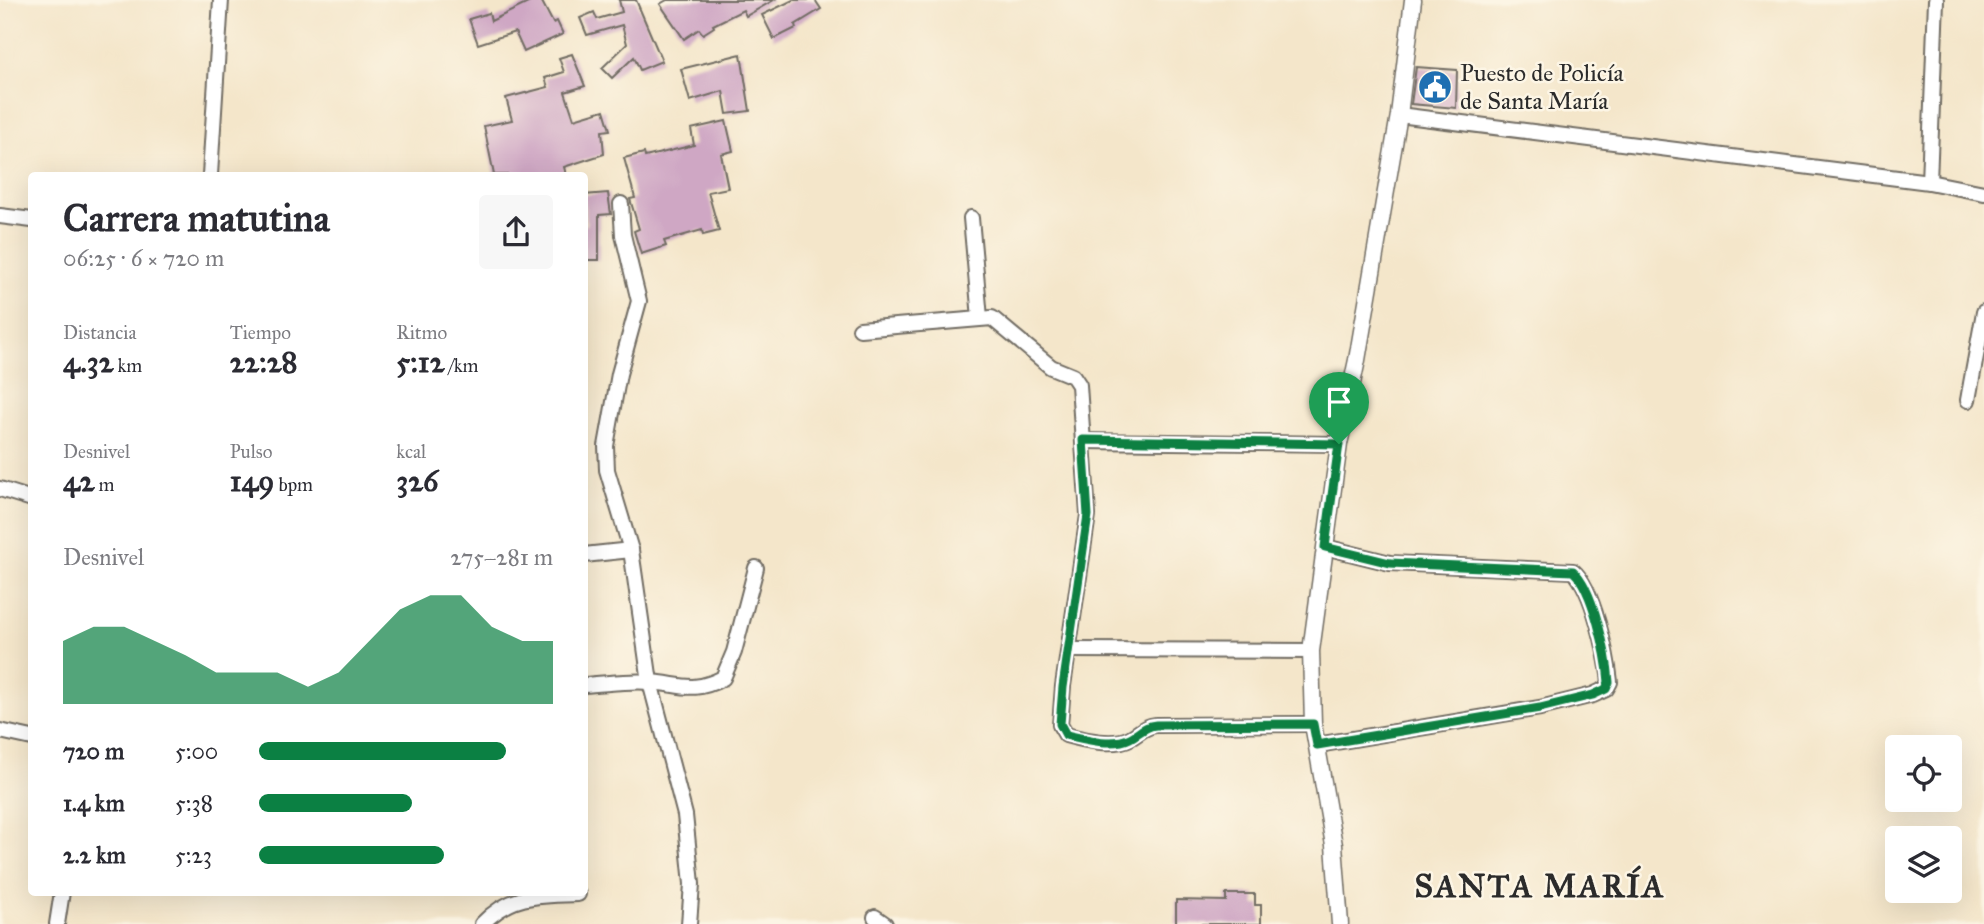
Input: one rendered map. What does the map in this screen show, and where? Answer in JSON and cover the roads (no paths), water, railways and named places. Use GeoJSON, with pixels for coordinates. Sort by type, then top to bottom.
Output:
{"type":"FeatureCollection","features":[{"type":"Feature","properties":{"kind":"street"},"geometry":{"type":"LineString","coordinates":[[210,172],[221,0]]}},
{"type":"Feature","properties":{"kind":"street"},"geometry":{"type":"LineString","coordinates":[[1340,924],[1334,845],[1313,724],[1311,651],[1339,444],[1357,359],[1399,115],[1413,0]]}},
{"type":"Feature","properties":{"kind":"street"},"geometry":{"type":"LineString","coordinates":[[1929,182],[1936,0]]}},
{"type":"Feature","properties":{"kind":"street"},"geometry":{"type":"LineString","coordinates":[[1399,115],[1929,182],[1984,193]]}},
{"type":"Feature","properties":{"kind":"street"},"geometry":{"type":"LineString","coordinates":[[621,204],[623,235],[639,301],[619,374],[606,446],[607,470],[631,550],[650,682],[685,815],[692,884],[689,924]]}},
{"type":"Feature","properties":{"kind":"street"},"geometry":{"type":"LineString","coordinates":[[0,216],[28,220]]}},
{"type":"Feature","properties":{"kind":"street"},"geometry":{"type":"LineString","coordinates":[[971,218],[980,318]]}},
{"type":"Feature","properties":{"kind":"street"},"geometry":{"type":"LineString","coordinates":[[1968,400],[1984,312]]}},
{"type":"Feature","properties":{"kind":"street"},"geometry":{"type":"LineString","coordinates":[[860,329],[992,318],[1051,368],[1073,376],[1079,386],[1088,515],[1060,724],[1066,735],[1115,741],[1124,740],[1143,728],[1156,725],[1313,724]]}},
{"type":"Feature","properties":{"kind":"street"},"geometry":{"type":"LineString","coordinates":[[1083,440],[1339,444]]}},
{"type":"Feature","properties":{"kind":"street"},"geometry":{"type":"LineString","coordinates":[[0,489],[28,498]]}},
{"type":"Feature","properties":{"kind":"street"},"geometry":{"type":"LineString","coordinates":[[1317,745],[1540,708],[1593,695],[1606,689],[1609,682],[1587,594],[1580,577],[1573,571],[1390,563],[1325,547]]}},
{"type":"Feature","properties":{"kind":"street"},"geometry":{"type":"LineString","coordinates":[[588,555],[631,550]]}},
{"type":"Feature","properties":{"kind":"street"},"geometry":{"type":"LineString","coordinates":[[588,685],[650,682],[701,688],[723,678],[734,652],[756,568]]}},
{"type":"Feature","properties":{"kind":"street"},"geometry":{"type":"LineString","coordinates":[[1070,650],[1311,651]]}},
{"type":"Feature","properties":{"kind":"street"},"geometry":{"type":"LineString","coordinates":[[0,731],[28,737]]}},
{"type":"Feature","properties":{"kind":"street"},"geometry":{"type":"LineString","coordinates":[[57,924],[61,896]]}},
{"type":"Feature","properties":{"kind":"street"},"geometry":{"type":"LineString","coordinates":[[482,924],[497,908],[531,896]]}},
{"type":"Feature","properties":{"kind":"place","name":"Puesto de Policía de Santa María"},"geometry":{"type":"Point","coordinates":[1435,87]}},
{"type":"Feature","properties":{"kind":"district","name":"SANTA MARÍA"},"geometry":{"type":"Point","coordinates":[1540,886]}}]}
